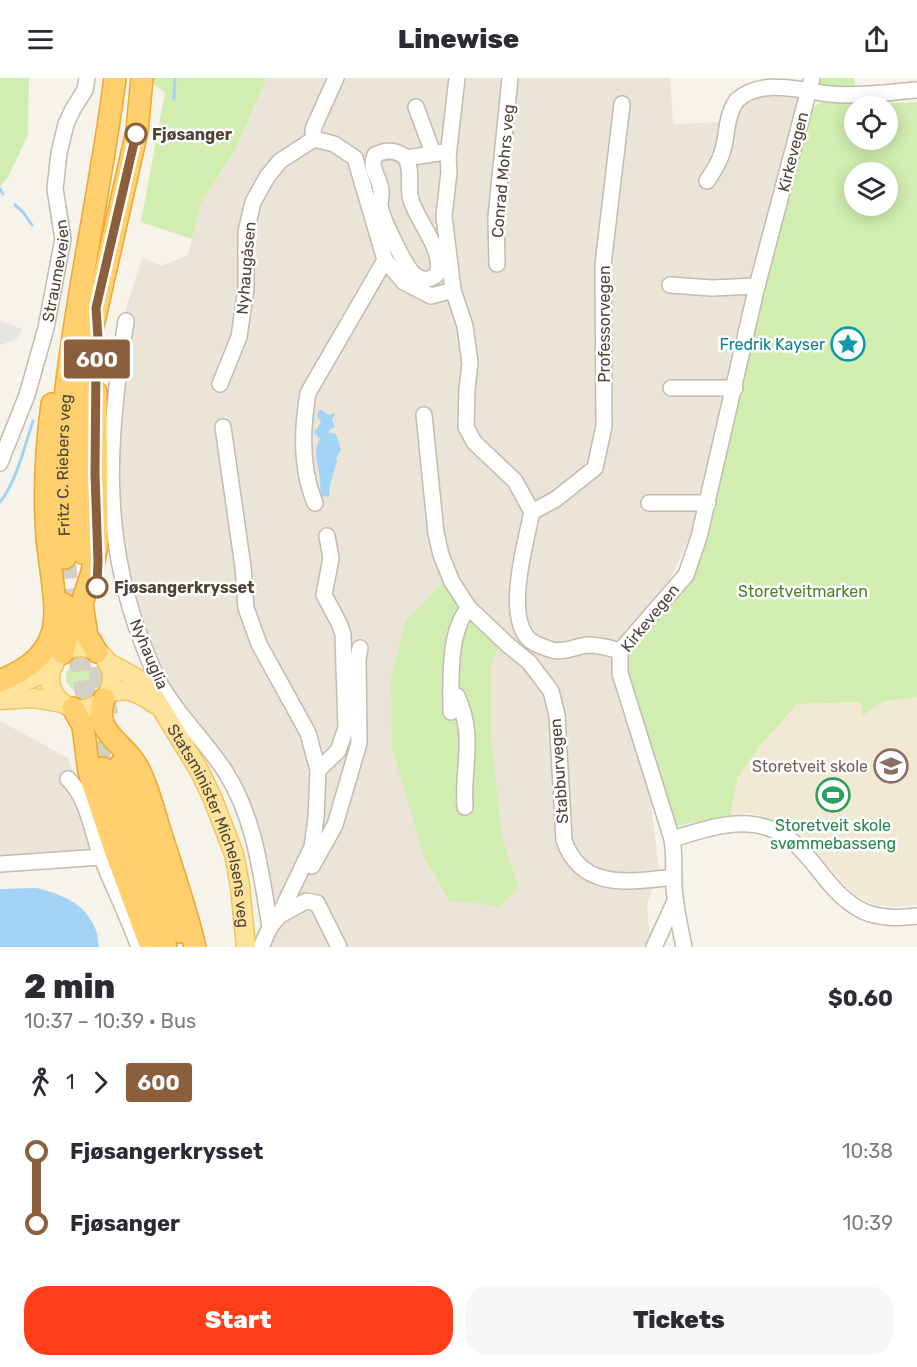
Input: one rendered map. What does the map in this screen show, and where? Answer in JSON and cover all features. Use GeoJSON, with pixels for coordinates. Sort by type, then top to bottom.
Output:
{"type":"FeatureCollection","features":[{"type":"Feature","properties":{"kind":"highway"},"geometry":{"type":"LineString","coordinates":[[58,659],[68,631],[66,556],[46,489],[48,433],[63,343],[75,318],[115,78]]}},
{"type":"Feature","properties":{"kind":"highway","name":"Fritz C. Riebers veg"},"geometry":{"type":"LineString","coordinates":[[66,556],[80,489],[81,424],[91,334],[137,131],[142,78]]}},
{"type":"Feature","properties":{"kind":"highway"},"geometry":{"type":"LineString","coordinates":[[96,308],[98,338],[95,474],[97,545],[92,572],[82,603],[87,636],[102,657]]}},
{"type":"Feature","properties":{"kind":"highway"},"geometry":{"type":"LineString","coordinates":[[0,681],[29,666],[46,648],[52,636],[66,556]]}},
{"type":"Feature","properties":{"kind":"highway"},"geometry":{"type":"LineString","coordinates":[[106,696],[102,713],[106,730],[130,754],[142,775],[185,903],[195,947]]}},
{"type":"Feature","properties":{"kind":"highway"},"geometry":{"type":"LineString","coordinates":[[68,705],[83,726],[89,772],[151,947]]}},
{"type":"Feature","properties":{"kind":"highway"},"geometry":{"type":"LineString","coordinates":[[166,947],[112,766],[151,855],[185,947]]}},
{"type":"Feature","properties":{"kind":"main road"},"geometry":{"type":"LineString","coordinates":[[0,690],[36,677],[70,650],[84,647],[102,657],[112,675],[106,696],[90,707],[33,698],[0,700]]}},
{"type":"Feature","properties":{"kind":"main road","name":"Statsminister Michelsens veg"},"geometry":{"type":"LineString","coordinates":[[102,657],[143,683],[157,698],[199,770],[234,854],[240,886],[246,947]]}},
{"type":"Feature","properties":{"kind":"main road"},"geometry":{"type":"LineString","coordinates":[[58,659],[51,671],[51,685],[58,698],[68,705]]}},
{"type":"Feature","properties":{"kind":"main road","name":"Statsminister Michelsens veg"},"geometry":{"type":"LineString","coordinates":[[106,696],[118,689],[126,689],[161,708]]}},
{"type":"Feature","properties":{"kind":"street","name":"Straumeveien"},"geometry":{"type":"LineString","coordinates":[[0,463],[27,394],[46,328],[63,239],[55,189],[59,153],[66,124],[85,90],[87,78]]}},
{"type":"Feature","properties":{"kind":"street"},"geometry":{"type":"LineString","coordinates":[[336,78],[313,129],[314,139],[334,144],[355,158],[385,260],[404,282],[431,297],[453,290]]}},
{"type":"Feature","properties":{"kind":"street"},"geometry":{"type":"LineString","coordinates":[[441,155],[457,78]]}},
{"type":"Feature","properties":{"kind":"street","name":"Conrad Mohrs veg"},"geometry":{"type":"LineString","coordinates":[[497,264],[496,217],[510,78]]}},
{"type":"Feature","properties":{"kind":"street"},"geometry":{"type":"LineString","coordinates":[[707,181],[723,152],[726,124],[736,102],[751,87],[772,82],[811,83],[829,94],[917,90]]}},
{"type":"Feature","properties":{"kind":"street","name":"Kirkevegen"},"geometry":{"type":"LineString","coordinates":[[684,947],[675,901],[675,863],[672,838],[620,673],[620,651],[686,575],[699,537],[757,286],[811,83]]}},
{"type":"Feature","properties":{"kind":"street","name":"Professorvegen"},"geometry":{"type":"LineString","coordinates":[[532,512],[556,499],[595,468],[604,426],[603,266],[622,104]]}},
{"type":"Feature","properties":{"kind":"street"},"geometry":{"type":"LineString","coordinates":[[416,106],[449,172],[444,216],[453,290],[465,326],[470,363],[466,427],[474,442],[515,482],[532,512],[522,554],[518,588],[521,623],[526,635],[532,641],[554,651],[588,645],[620,651]]}},
{"type":"Feature","properties":{"kind":"street","name":"Nyhaugåsen"},"geometry":{"type":"LineString","coordinates":[[220,384],[239,337],[246,288],[246,232],[253,202],[267,177],[280,161],[314,139]]}},
{"type":"Feature","properties":{"kind":"street"},"geometry":{"type":"LineString","coordinates":[[406,158],[410,168],[411,200],[439,260],[437,274],[430,279],[419,279],[413,274],[398,248],[380,205],[381,190],[372,164],[375,155],[385,151],[401,154],[406,158],[441,155]]}},
{"type":"Feature","properties":{"kind":"street"},"geometry":{"type":"LineString","coordinates":[[315,503],[309,488],[305,448],[305,411],[308,393],[385,260]]}},
{"type":"Feature","properties":{"kind":"street"},"geometry":{"type":"LineString","coordinates":[[670,285],[712,288],[757,286]]}},
{"type":"Feature","properties":{"kind":"street","name":"Nyhauglia"},"geometry":{"type":"LineString","coordinates":[[126,321],[114,403],[110,467],[110,487],[123,584],[133,618],[157,678],[184,720],[217,759],[240,797],[278,915]]}},
{"type":"Feature","properties":{"kind":"street"},"geometry":{"type":"LineString","coordinates":[[671,388],[735,388]]}},
{"type":"Feature","properties":{"kind":"street","name":"Stabburvegen"},"geometry":{"type":"LineString","coordinates":[[424,415],[436,533],[441,555],[452,582],[469,608],[529,662],[550,691],[557,715],[564,840],[572,858],[579,867],[602,879],[674,877]]}},
{"type":"Feature","properties":{"kind":"street"},"geometry":{"type":"LineString","coordinates":[[224,427],[243,567],[246,608],[259,644],[308,734],[318,770],[312,847],[261,947]]}},
{"type":"Feature","properties":{"kind":"street"},"geometry":{"type":"LineString","coordinates":[[650,503],[708,503]]}},
{"type":"Feature","properties":{"kind":"street"},"geometry":{"type":"LineString","coordinates":[[318,770],[338,751],[346,728],[343,634],[324,594],[332,558],[327,536]]}},
{"type":"Feature","properties":{"kind":"street"},"geometry":{"type":"LineString","coordinates":[[465,807],[468,750],[464,712],[457,696],[451,704],[454,647],[462,615],[469,608]]}},
{"type":"Feature","properties":{"kind":"street"},"geometry":{"type":"LineString","coordinates":[[278,915],[319,855],[334,825],[359,743],[357,659],[360,648]]}},
{"type":"Feature","properties":{"kind":"street"},"geometry":{"type":"LineString","coordinates":[[68,779],[84,804],[102,857],[140,947]]}},
{"type":"Feature","properties":{"kind":"street"},"geometry":{"type":"LineString","coordinates":[[672,838],[736,824],[767,828],[792,841],[841,895],[861,910],[888,916],[917,916]]}},
{"type":"Feature","properties":{"kind":"street"},"geometry":{"type":"LineString","coordinates":[[0,864],[102,857]]}},
{"type":"Feature","properties":{"kind":"street"},"geometry":{"type":"LineString","coordinates":[[278,915],[289,912],[306,901],[316,903],[339,947]]}},
{"type":"Feature","properties":{"kind":"street"},"geometry":{"type":"LineString","coordinates":[[654,947],[675,901]]}},
{"type":"Feature","properties":{"kind":"shaded area"},"geometry":{"type":"Polygon","coordinates":[[[267,78],[670,78],[673,124],[727,122],[744,96],[802,95],[738,337],[691,534],[664,592],[612,647],[646,759],[659,872],[647,904],[650,937],[657,947],[271,947],[271,934],[244,804],[137,642],[115,587],[106,527],[121,331],[142,258],[162,266],[188,255],[200,205],[236,148],[267,78]],[[443,582],[432,594],[392,748],[424,858],[450,902],[470,902],[519,887],[502,836],[491,736],[491,666],[504,632],[443,582]]]}},
{"type":"Feature","properties":{"kind":"shaded area"},"geometry":{"type":"Polygon","coordinates":[[[0,320],[22,329],[18,339],[0,345],[0,320]]]}},
{"type":"Feature","properties":{"kind":"shaded area"},"geometry":{"type":"Polygon","coordinates":[[[917,697],[917,905],[891,907],[873,904],[856,896],[824,862],[813,848],[812,843],[792,828],[761,815],[746,813],[730,815],[738,777],[760,746],[797,704],[861,702],[862,716],[883,702],[917,697]]]}},
{"type":"Feature","properties":{"kind":"shaded area"},"geometry":{"type":"Polygon","coordinates":[[[0,721],[68,758],[106,862],[0,867],[0,721]]]}},
{"type":"Feature","properties":{"kind":"green space"},"geometry":{"type":"Polygon","coordinates":[[[0,78],[29,78],[28,135],[8,177],[0,187],[0,78]]]}},
{"type":"Feature","properties":{"kind":"green space"},"geometry":{"type":"Polygon","coordinates":[[[153,78],[267,78],[236,148],[200,205],[192,239],[141,222],[165,92],[153,84],[153,78]]]}},
{"type":"Feature","properties":{"kind":"green space"},"geometry":{"type":"Polygon","coordinates":[[[809,78],[854,78],[857,93],[811,91],[809,78]]]}},
{"type":"Feature","properties":{"kind":"green space","name":"Storetveitmarken"},"geometry":{"type":"Polygon","coordinates":[[[828,99],[844,101],[844,150],[898,150],[898,103],[917,102],[917,697],[883,702],[862,716],[861,702],[797,704],[760,746],[738,777],[730,815],[676,826],[627,680],[629,650],[665,611],[689,577],[809,109],[828,99]]]}},
{"type":"Feature","properties":{"kind":"green space"},"geometry":{"type":"Polygon","coordinates":[[[443,582],[454,583],[504,632],[491,666],[491,736],[502,836],[519,888],[499,907],[470,902],[450,902],[424,858],[392,748],[391,677],[406,621],[443,582]]]}},
{"type":"Feature","properties":{"kind":"green space"},"geometry":{"type":"Polygon","coordinates":[[[81,662],[92,666],[96,677],[92,688],[81,692],[70,688],[66,677],[70,666],[81,662]]]}},
{"type":"Feature","properties":{"kind":"water"},"geometry":{"type":"Polygon","coordinates":[[[319,410],[329,415],[335,414],[332,420],[335,427],[329,430],[329,433],[336,434],[341,450],[336,458],[329,497],[322,496],[320,490],[316,450],[320,439],[314,433],[321,422],[317,416],[319,410]]]}},
{"type":"Feature","properties":{"kind":"water"},"geometry":{"type":"Polygon","coordinates":[[[37,888],[71,901],[85,912],[96,930],[99,947],[0,947],[0,889],[37,888]]]}},
{"type":"Feature","properties":{"kind":"waterway"},"geometry":{"type":"LineString","coordinates":[[174,99],[175,78]]}},
{"type":"Feature","properties":{"kind":"waterway"},"geometry":{"type":"LineString","coordinates":[[0,189],[3,194]]}},
{"type":"Feature","properties":{"kind":"waterway"},"geometry":{"type":"LineString","coordinates":[[15,205],[32,225]]}},
{"type":"Feature","properties":{"kind":"waterway"},"geometry":{"type":"LineString","coordinates":[[0,502],[11,485],[33,421]]}},
{"type":"Feature","properties":{"kind":"tunnel"},"geometry":{"type":"LineString","coordinates":[[65,558],[80,664],[103,768]]}},
{"type":"Feature","properties":{"kind":"tunnel"},"geometry":{"type":"LineString","coordinates":[[92,636],[108,715]]}},
{"type":"Feature","properties":{"kind":"bus line","name":"600"},"geometry":{"type":"LineString","coordinates":[[97,587],[99,578],[95,474],[98,338],[96,308],[136,134]]}},
{"type":"Feature","properties":{"kind":"place","name":"Fjøsanger"},"geometry":{"type":"Point","coordinates":[136,134]}},
{"type":"Feature","properties":{"kind":"place","name":"Fredrik Kayser"},"geometry":{"type":"Point","coordinates":[848,344]}},
{"type":"Feature","properties":{"kind":"place","name":"Fjøsangerkrysset"},"geometry":{"type":"Point","coordinates":[97,587]}},
{"type":"Feature","properties":{"kind":"place","name":"Storetveit skole"},"geometry":{"type":"Point","coordinates":[891,766]}},
{"type":"Feature","properties":{"kind":"place","name":"Storetveit skole svømmebasseng"},"geometry":{"type":"Point","coordinates":[833,795]}}]}
